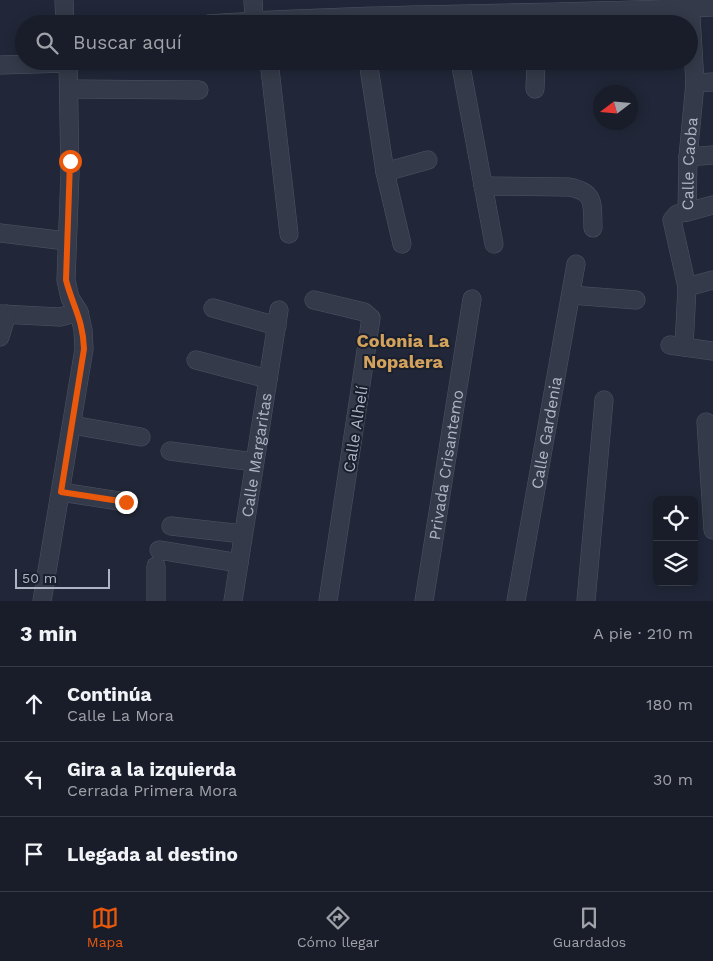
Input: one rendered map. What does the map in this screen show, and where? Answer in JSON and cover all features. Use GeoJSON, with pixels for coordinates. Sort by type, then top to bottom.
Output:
{"type":"FeatureCollection","features":[{"type":"Feature","properties":{"kind":"street"},"geometry":{"type":"LineString","coordinates":[[64,0],[65,15]]}},
{"type":"Feature","properties":{"kind":"street"},"geometry":{"type":"LineString","coordinates":[[253,0],[258,15]]}},
{"type":"Feature","properties":{"kind":"street"},"geometry":{"type":"LineString","coordinates":[[549,15],[594,5],[690,4],[713,7]]}},
{"type":"Feature","properties":{"kind":"street"},"geometry":{"type":"LineString","coordinates":[[427,15],[454,13],[487,15]]}},
{"type":"Feature","properties":{"kind":"street"},"geometry":{"type":"LineString","coordinates":[[0,65],[15,64]]}},
{"type":"Feature","properties":{"kind":"street"},"geometry":{"type":"LineString","coordinates":[[42,601],[84,349],[83,330],[79,312],[70,298],[66,280],[70,172],[68,70]]}},
{"type":"Feature","properties":{"kind":"street"},"geometry":{"type":"LineString","coordinates":[[270,70],[288,234]]}},
{"type":"Feature","properties":{"kind":"street"},"geometry":{"type":"LineString","coordinates":[[369,70],[385,172],[402,244]]}},
{"type":"Feature","properties":{"kind":"street"},"geometry":{"type":"LineString","coordinates":[[462,70],[494,244]]}},
{"type":"Feature","properties":{"kind":"street"},"geometry":{"type":"LineString","coordinates":[[535,89],[536,70]]}},
{"type":"Feature","properties":{"kind":"street","name":"Calle Caoba"},"geometry":{"type":"LineString","coordinates":[[694,70],[695,83],[688,156],[687,212],[676,214],[672,220],[687,287],[677,346],[713,352]]}},
{"type":"Feature","properties":{"kind":"street"},"geometry":{"type":"LineString","coordinates":[[695,83],[713,82]]}},
{"type":"Feature","properties":{"kind":"street"},"geometry":{"type":"LineString","coordinates":[[69,89],[199,90]]}},
{"type":"Feature","properties":{"kind":"street"},"geometry":{"type":"LineString","coordinates":[[688,156],[713,155]]}},
{"type":"Feature","properties":{"kind":"street"},"geometry":{"type":"LineString","coordinates":[[385,172],[428,160]]}},
{"type":"Feature","properties":{"kind":"street"},"geometry":{"type":"LineString","coordinates":[[483,186],[568,187],[582,189],[589,194],[593,228]]}},
{"type":"Feature","properties":{"kind":"street"},"geometry":{"type":"LineString","coordinates":[[687,212],[713,205]]}},
{"type":"Feature","properties":{"kind":"street"},"geometry":{"type":"LineString","coordinates":[[0,233],[66,241]]}},
{"type":"Feature","properties":{"kind":"street","name":"Calle Gardenia"},"geometry":{"type":"LineString","coordinates":[[516,601],[576,264]]}},
{"type":"Feature","properties":{"kind":"street"},"geometry":{"type":"LineString","coordinates":[[687,287],[713,280]]}},
{"type":"Feature","properties":{"kind":"street"},"geometry":{"type":"LineString","coordinates":[[571,295],[636,300]]}},
{"type":"Feature","properties":{"kind":"street","name":"Privada Crisantemo"},"geometry":{"type":"LineString","coordinates":[[424,601],[472,299]]}},
{"type":"Feature","properties":{"kind":"street","name":"Calle Alhelí"},"geometry":{"type":"LineString","coordinates":[[314,300],[364,312],[371,318],[328,601]]}},
{"type":"Feature","properties":{"kind":"street","name":"Calle Margaritas"},"geometry":{"type":"LineString","coordinates":[[213,308],[278,318],[233,601]]}},
{"type":"Feature","properties":{"kind":"street"},"geometry":{"type":"LineString","coordinates":[[0,337],[4,314],[60,317],[79,312]]}},
{"type":"Feature","properties":{"kind":"street"},"geometry":{"type":"LineString","coordinates":[[196,360],[268,379]]}},
{"type":"Feature","properties":{"kind":"street"},"geometry":{"type":"LineString","coordinates":[[586,601],[604,400]]}},
{"type":"Feature","properties":{"kind":"street"},"geometry":{"type":"LineString","coordinates":[[706,422],[713,530]]}},
{"type":"Feature","properties":{"kind":"street"},"geometry":{"type":"LineString","coordinates":[[72,424],[141,437]]}},
{"type":"Feature","properties":{"kind":"street"},"geometry":{"type":"LineString","coordinates":[[170,451],[254,462]]}},
{"type":"Feature","properties":{"kind":"street"},"geometry":{"type":"LineString","coordinates":[[61,492],[126,502]]}},
{"type":"Feature","properties":{"kind":"street"},"geometry":{"type":"LineString","coordinates":[[171,526],[243,534]]}},
{"type":"Feature","properties":{"kind":"street"},"geometry":{"type":"LineString","coordinates":[[156,601],[158,558],[239,562]]}},
{"type":"Feature","properties":{"kind":"district","name":"Colonia La Nopalera"},"geometry":{"type":"Point","coordinates":[403,351]}},
{"type":"Feature","properties":{"kind":"route"},"geometry":{"type":"LineString","coordinates":[[70,161],[66,280],[70,298],[79,312],[83,330],[84,349],[61,492],[126,502]]}}]}
